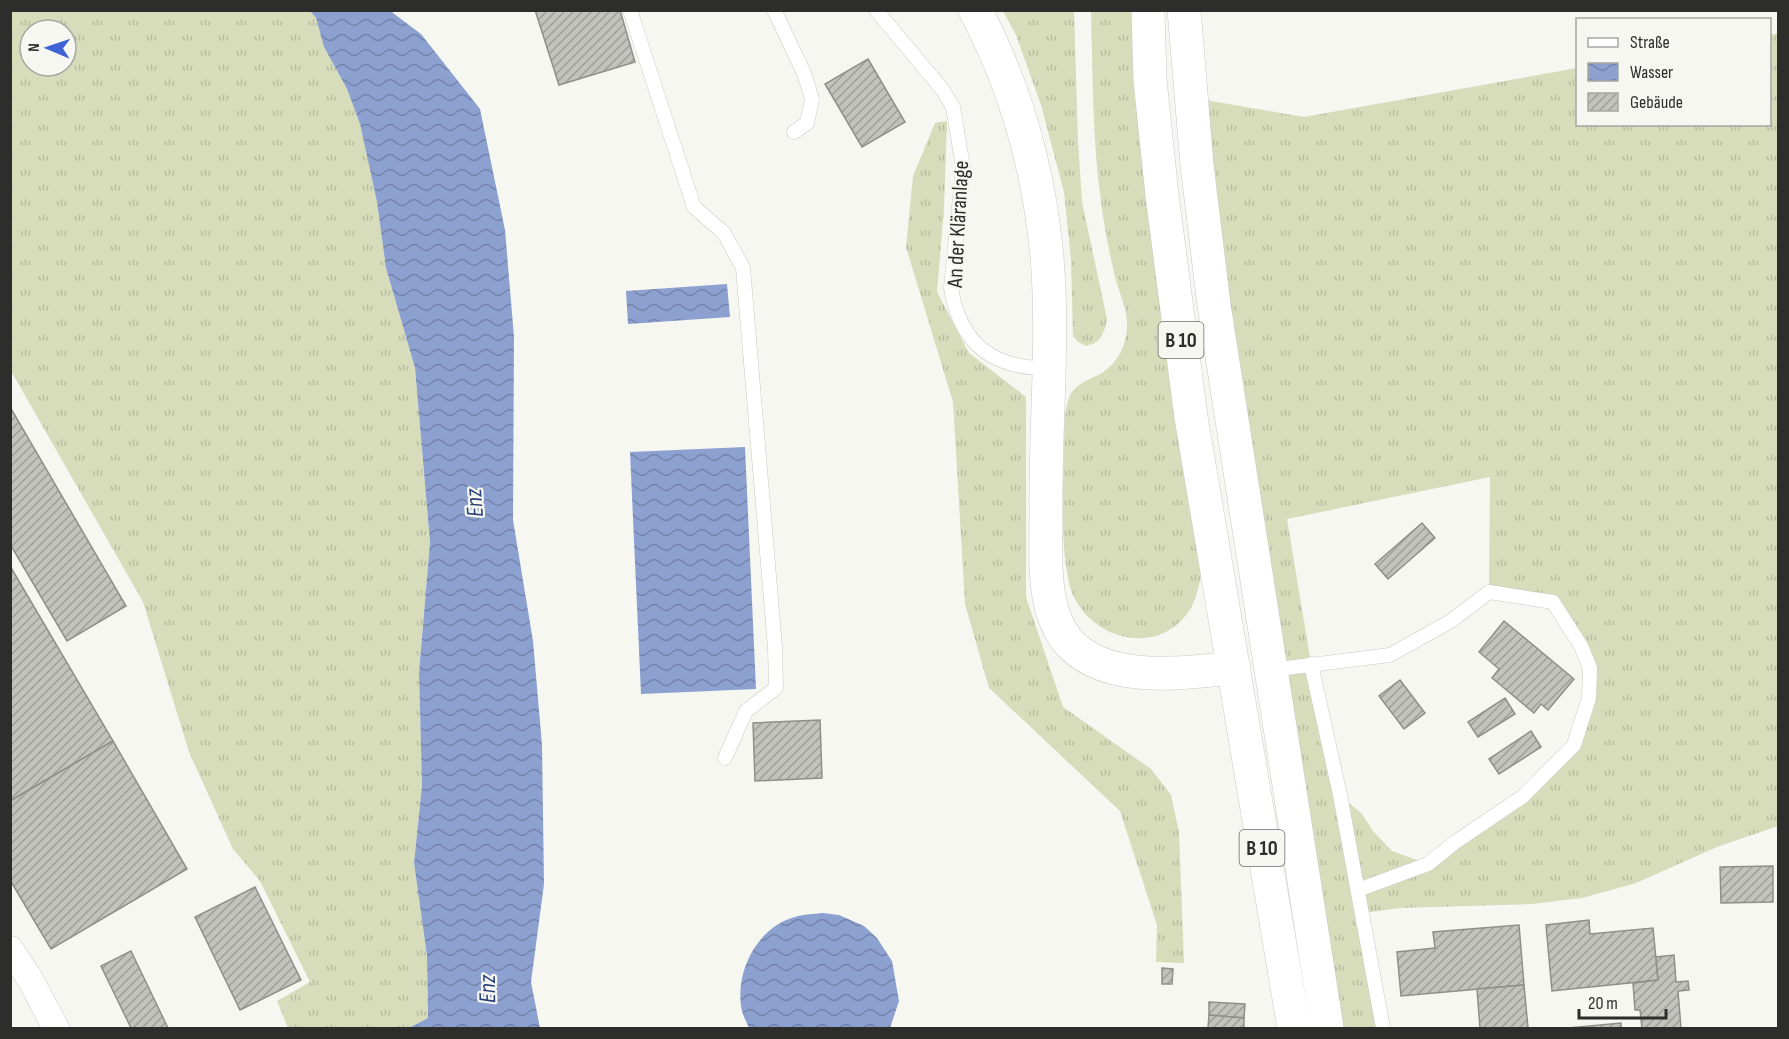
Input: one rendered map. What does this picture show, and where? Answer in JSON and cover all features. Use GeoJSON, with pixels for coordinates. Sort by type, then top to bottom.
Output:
{"type":"FeatureCollection","features":[{"type":"Feature","properties":{"kind":"main road"},"geometry":{"type":"LineString","coordinates":[[975,10],[993,45],[1020,118],[1040,195],[1050,320],[1046,562],[1049,600],[1058,628],[1077,650],[1109,667],[1163,673],[1234,668],[1256,682],[1276,710]]}},
{"type":"Feature","properties":{"kind":"main road","name":"B 10"},"geometry":{"type":"LineString","coordinates":[[1148,10],[1150,80],[1191,417],[1294,1029]]}},
{"type":"Feature","properties":{"kind":"main road","name":"B 10"},"geometry":{"type":"LineString","coordinates":[[1184,10],[1197,165],[1214,306],[1327,1029]]}},
{"type":"Feature","properties":{"kind":"main road"},"geometry":{"type":"LineString","coordinates":[[1234,668],[1250,640],[1261,612]]}},
{"type":"Feature","properties":{"kind":"street"},"geometry":{"type":"LineString","coordinates":[[10,949],[30,979],[56,1029]]}},
{"type":"Feature","properties":{"kind":"lane"},"geometry":{"type":"LineString","coordinates":[[630,10],[694,207],[723,233],[743,268],[775,647],[776,688],[746,711],[725,758]]}},
{"type":"Feature","properties":{"kind":"lane"},"geometry":{"type":"LineString","coordinates":[[774,10],[804,73],[812,99],[807,123],[794,132]]}},
{"type":"Feature","properties":{"kind":"lane","name":"An der Kläranlage"},"geometry":{"type":"LineString","coordinates":[[876,10],[942,89],[953,107],[963,167],[951,288],[960,320],[974,341],[992,358],[1032,368],[1048,368]]}},
{"type":"Feature","properties":{"kind":"lane"},"geometry":{"type":"LineString","coordinates":[[1270,670],[1390,655],[1450,621],[1490,592],[1553,602],[1581,646],[1590,668],[1589,698],[1574,745],[1522,797],[1454,843],[1428,864],[1358,890]]}},
{"type":"Feature","properties":{"kind":"lane"},"geometry":{"type":"LineString","coordinates":[[1311,664],[1340,795],[1383,1029]]}},
{"type":"Feature","properties":{"kind":"green space"},"geometry":{"type":"Polygon","coordinates":[[[10,11],[310,11],[316,18],[324,47],[347,89],[360,124],[377,202],[386,268],[415,368],[430,542],[419,673],[422,785],[414,863],[427,957],[428,1018],[409,1028],[288,1028],[277,1001],[310,982],[260,881],[233,849],[189,752],[143,602],[11,371],[10,11]]]}},
{"type":"Feature","properties":{"kind":"green space"},"geometry":{"type":"Polygon","coordinates":[[[1003,11],[1074,11],[1082,202],[1107,319],[1101,337],[1095,343],[1086,346],[1073,336],[1071,259],[1064,192],[1041,105],[1016,35],[1003,11]]]}},
{"type":"Feature","properties":{"kind":"green space"},"geometry":{"type":"Polygon","coordinates":[[[1091,11],[1138,11],[1202,568],[1198,590],[1189,611],[1176,625],[1161,634],[1145,638],[1112,633],[1097,624],[1084,612],[1071,590],[1064,552],[1063,492],[1067,404],[1071,393],[1078,386],[1107,369],[1117,358],[1124,344],[1127,329],[1125,311],[1107,241],[1098,177],[1093,106],[1091,11]]]}},
{"type":"Feature","properties":{"kind":"green space"},"geometry":{"type":"Polygon","coordinates":[[[1778,33],[1778,826],[1717,847],[1636,883],[1582,898],[1532,904],[1399,908],[1363,913],[1383,1028],[1327,1028],[1191,93],[1211,101],[1304,117],[1576,68],[1576,126],[1771,126],[1771,35],[1778,33]],[[1490,477],[1287,519],[1311,664],[1340,795],[1362,814],[1373,831],[1392,851],[1428,864],[1522,797],[1574,745],[1590,668],[1553,602],[1489,592],[1490,477]]]}},
{"type":"Feature","properties":{"kind":"green space"},"geometry":{"type":"Polygon","coordinates":[[[947,121],[944,208],[937,292],[969,353],[1026,397],[1026,597],[1063,707],[1151,769],[1171,795],[1179,832],[1184,963],[1156,962],[1157,925],[1120,811],[989,688],[965,604],[953,402],[906,247],[913,176],[935,123],[947,121]]]}},
{"type":"Feature","properties":{"kind":"water","name":"Enz"},"geometry":{"type":"Polygon","coordinates":[[[310,11],[392,11],[421,34],[480,109],[505,230],[514,337],[513,520],[533,641],[542,745],[544,884],[531,982],[540,1028],[409,1028],[428,1018],[427,956],[414,863],[422,785],[419,673],[430,542],[415,368],[386,268],[377,202],[360,124],[347,89],[324,47],[316,18],[310,11]]]}},
{"type":"Feature","properties":{"kind":"water"},"geometry":{"type":"Polygon","coordinates":[[[727,284],[730,317],[628,324],[626,291],[727,284]]]}},
{"type":"Feature","properties":{"kind":"water"},"geometry":{"type":"Polygon","coordinates":[[[745,447],[756,689],[641,694],[630,452],[745,447]]]}},
{"type":"Feature","properties":{"kind":"water"},"geometry":{"type":"Polygon","coordinates":[[[823,913],[839,915],[864,926],[877,938],[892,961],[899,1001],[890,1028],[749,1028],[742,1009],[740,992],[746,964],[752,951],[770,930],[782,922],[798,916],[823,913]]]}},
{"type":"Feature","properties":{"kind":"building"},"geometry":{"type":"Polygon","coordinates":[[[535,10],[620,10],[635,62],[559,85],[535,10]]]}},
{"type":"Feature","properties":{"kind":"building"},"geometry":{"type":"Polygon","coordinates":[[[868,59],[905,122],[862,147],[825,84],[868,59]]]}},
{"type":"Feature","properties":{"kind":"building"},"geometry":{"type":"Polygon","coordinates":[[[10,407],[126,606],[67,641],[10,544],[10,407]]]}},
{"type":"Feature","properties":{"kind":"building"},"geometry":{"type":"Polygon","coordinates":[[[1422,523],[1435,538],[1388,579],[1375,564],[1422,523]]]}},
{"type":"Feature","properties":{"kind":"building"},"geometry":{"type":"Polygon","coordinates":[[[10,566],[113,741],[10,801],[10,566]]]}},
{"type":"Feature","properties":{"kind":"building"},"geometry":{"type":"Polygon","coordinates":[[[1504,621],[1574,679],[1548,710],[1541,704],[1534,713],[1492,678],[1499,669],[1479,652],[1504,621]]]}},
{"type":"Feature","properties":{"kind":"building"},"geometry":{"type":"Polygon","coordinates":[[[1400,680],[1425,713],[1404,729],[1379,696],[1400,680]]]}},
{"type":"Feature","properties":{"kind":"building"},"geometry":{"type":"Polygon","coordinates":[[[1505,698],[1515,714],[1478,737],[1468,722],[1505,698]]]}},
{"type":"Feature","properties":{"kind":"building"},"geometry":{"type":"Polygon","coordinates":[[[820,720],[822,778],[755,781],[753,723],[820,720]]]}},
{"type":"Feature","properties":{"kind":"building"},"geometry":{"type":"Polygon","coordinates":[[[1531,731],[1541,747],[1499,774],[1489,759],[1531,731]]]}},
{"type":"Feature","properties":{"kind":"building"},"geometry":{"type":"Polygon","coordinates":[[[113,741],[187,869],[51,949],[10,880],[10,801],[113,741]]]}},
{"type":"Feature","properties":{"kind":"building"},"geometry":{"type":"Polygon","coordinates":[[[1773,866],[1773,902],[1721,903],[1720,867],[1773,866]]]}},
{"type":"Feature","properties":{"kind":"building"},"geometry":{"type":"Polygon","coordinates":[[[255,887],[301,980],[240,1010],[195,917],[255,887]]]}},
{"type":"Feature","properties":{"kind":"building"},"geometry":{"type":"Polygon","coordinates":[[[1589,920],[1590,934],[1653,928],[1658,980],[1552,991],[1546,925],[1589,920]]]}},
{"type":"Feature","properties":{"kind":"building"},"geometry":{"type":"Polygon","coordinates":[[[1519,925],[1524,985],[1401,996],[1397,952],[1435,948],[1433,932],[1519,925]]]}},
{"type":"Feature","properties":{"kind":"building"},"geometry":{"type":"Polygon","coordinates":[[[131,951],[168,1028],[131,1028],[101,966],[131,951]]]}},
{"type":"Feature","properties":{"kind":"building"},"geometry":{"type":"Polygon","coordinates":[[[1674,955],[1676,982],[1688,981],[1689,990],[1678,991],[1681,1028],[1642,1028],[1640,1010],[1635,1010],[1633,983],[1658,980],[1656,957],[1674,955]]]}},
{"type":"Feature","properties":{"kind":"building"},"geometry":{"type":"Polygon","coordinates":[[[1162,968],[1173,969],[1172,984],[1162,984],[1162,968]]]}},
{"type":"Feature","properties":{"kind":"building"},"geometry":{"type":"Polygon","coordinates":[[[1524,985],[1528,1028],[1480,1028],[1477,989],[1524,985]]]}},
{"type":"Feature","properties":{"kind":"building"},"geometry":{"type":"Polygon","coordinates":[[[1209,1002],[1245,1004],[1244,1018],[1209,1015],[1209,1002]]]}},
{"type":"Feature","properties":{"kind":"building"},"geometry":{"type":"Polygon","coordinates":[[[1209,1015],[1244,1018],[1244,1028],[1208,1028],[1209,1015]]]}},
{"type":"Feature","properties":{"kind":"building"},"geometry":{"type":"Polygon","coordinates":[[[1621,1023],[1621,1028],[1568,1028],[1621,1023]]]}}]}
